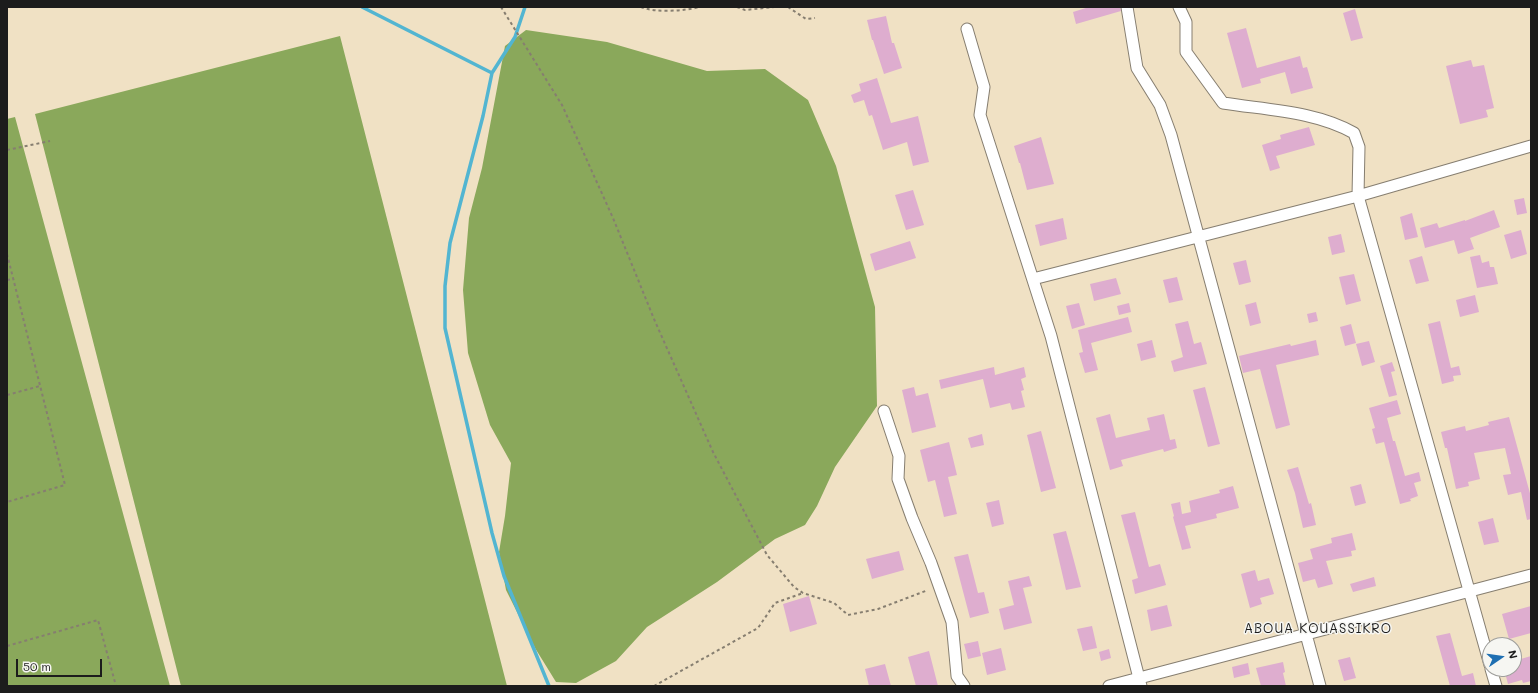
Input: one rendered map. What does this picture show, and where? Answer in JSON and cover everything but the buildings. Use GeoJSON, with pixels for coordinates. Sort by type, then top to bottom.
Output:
{"type":"FeatureCollection","features":[{"type":"Feature","properties":{"kind":"street"},"geometry":{"type":"LineString","coordinates":[[1127,7],[1137,68],[1160,105],[1171,135],[1320,686]]}},
{"type":"Feature","properties":{"kind":"street"},"geometry":{"type":"LineString","coordinates":[[1179,7],[1186,22],[1186,52],[1223,103],[1317,117],[1344,127],[1354,133],[1359,147],[1358,196],[1482,637]]}},
{"type":"Feature","properties":{"kind":"street"},"geometry":{"type":"LineString","coordinates":[[967,30],[984,87],[980,115],[1050,336],[1140,682]]}},
{"type":"Feature","properties":{"kind":"street"},"geometry":{"type":"LineString","coordinates":[[1033,279],[1358,196],[1531,146]]}},
{"type":"Feature","properties":{"kind":"street"},"geometry":{"type":"LineString","coordinates":[[884,410],[899,456],[898,479],[912,518],[940,586],[952,622],[958,676],[964,686]]}},
{"type":"Feature","properties":{"kind":"street"},"geometry":{"type":"LineString","coordinates":[[1109,686],[1140,682],[1306,634],[1531,575]]}},
{"type":"Feature","properties":{"kind":"path"},"geometry":{"type":"LineString","coordinates":[[501,7],[562,105],[613,218],[654,318],[713,452],[767,555],[794,587],[803,593],[834,603],[848,615],[878,609],[940,586]]}},
{"type":"Feature","properties":{"kind":"path"},"geometry":{"type":"LineString","coordinates":[[641,7],[649,10],[692,9],[700,7]]}},
{"type":"Feature","properties":{"kind":"path"},"geometry":{"type":"LineString","coordinates":[[737,7],[745,10],[774,7]]}},
{"type":"Feature","properties":{"kind":"path"},"geometry":{"type":"LineString","coordinates":[[788,7],[806,19],[815,18]]}},
{"type":"Feature","properties":{"kind":"path"},"geometry":{"type":"LineString","coordinates":[[7,150],[50,141]]}},
{"type":"Feature","properties":{"kind":"path"},"geometry":{"type":"LineString","coordinates":[[7,254],[64,485],[7,502]]}},
{"type":"Feature","properties":{"kind":"path"},"geometry":{"type":"LineString","coordinates":[[7,280],[13,279]]}},
{"type":"Feature","properties":{"kind":"path"},"geometry":{"type":"LineString","coordinates":[[7,395],[40,386]]}},
{"type":"Feature","properties":{"kind":"path"},"geometry":{"type":"LineString","coordinates":[[654,686],[758,628],[775,603],[803,593]]}},
{"type":"Feature","properties":{"kind":"path"},"geometry":{"type":"LineString","coordinates":[[7,646],[98,620],[116,686]]}},
{"type":"Feature","properties":{"kind":"green space"},"geometry":{"type":"Polygon","coordinates":[[[526,30],[607,42],[707,71],[765,69],[808,100],[836,166],[875,307],[877,406],[835,467],[817,506],[805,525],[775,539],[717,582],[647,627],[616,661],[576,683],[556,682],[535,648],[506,590],[499,552],[511,463],[490,425],[468,353],[463,290],[469,218],[482,168],[505,46],[526,30]]]}},
{"type":"Feature","properties":{"kind":"green space"},"geometry":{"type":"Polygon","coordinates":[[[340,36],[507,686],[181,686],[35,114],[340,36]]]}},
{"type":"Feature","properties":{"kind":"green space"},"geometry":{"type":"Polygon","coordinates":[[[15,117],[170,686],[7,686],[7,119],[15,117]]]}},
{"type":"Feature","properties":{"kind":"waterway"},"geometry":{"type":"LineString","coordinates":[[362,7],[492,73]]}},
{"type":"Feature","properties":{"kind":"waterway"},"geometry":{"type":"LineString","coordinates":[[525,7],[515,37],[492,73],[483,116],[450,243],[445,286],[445,328],[492,533],[504,576],[549,686]]}},
{"type":"Feature","properties":{"kind":"district","name":"ABOUA KOUASSIKRO"},"geometry":{"type":"Point","coordinates":[1318,629]}}]}
